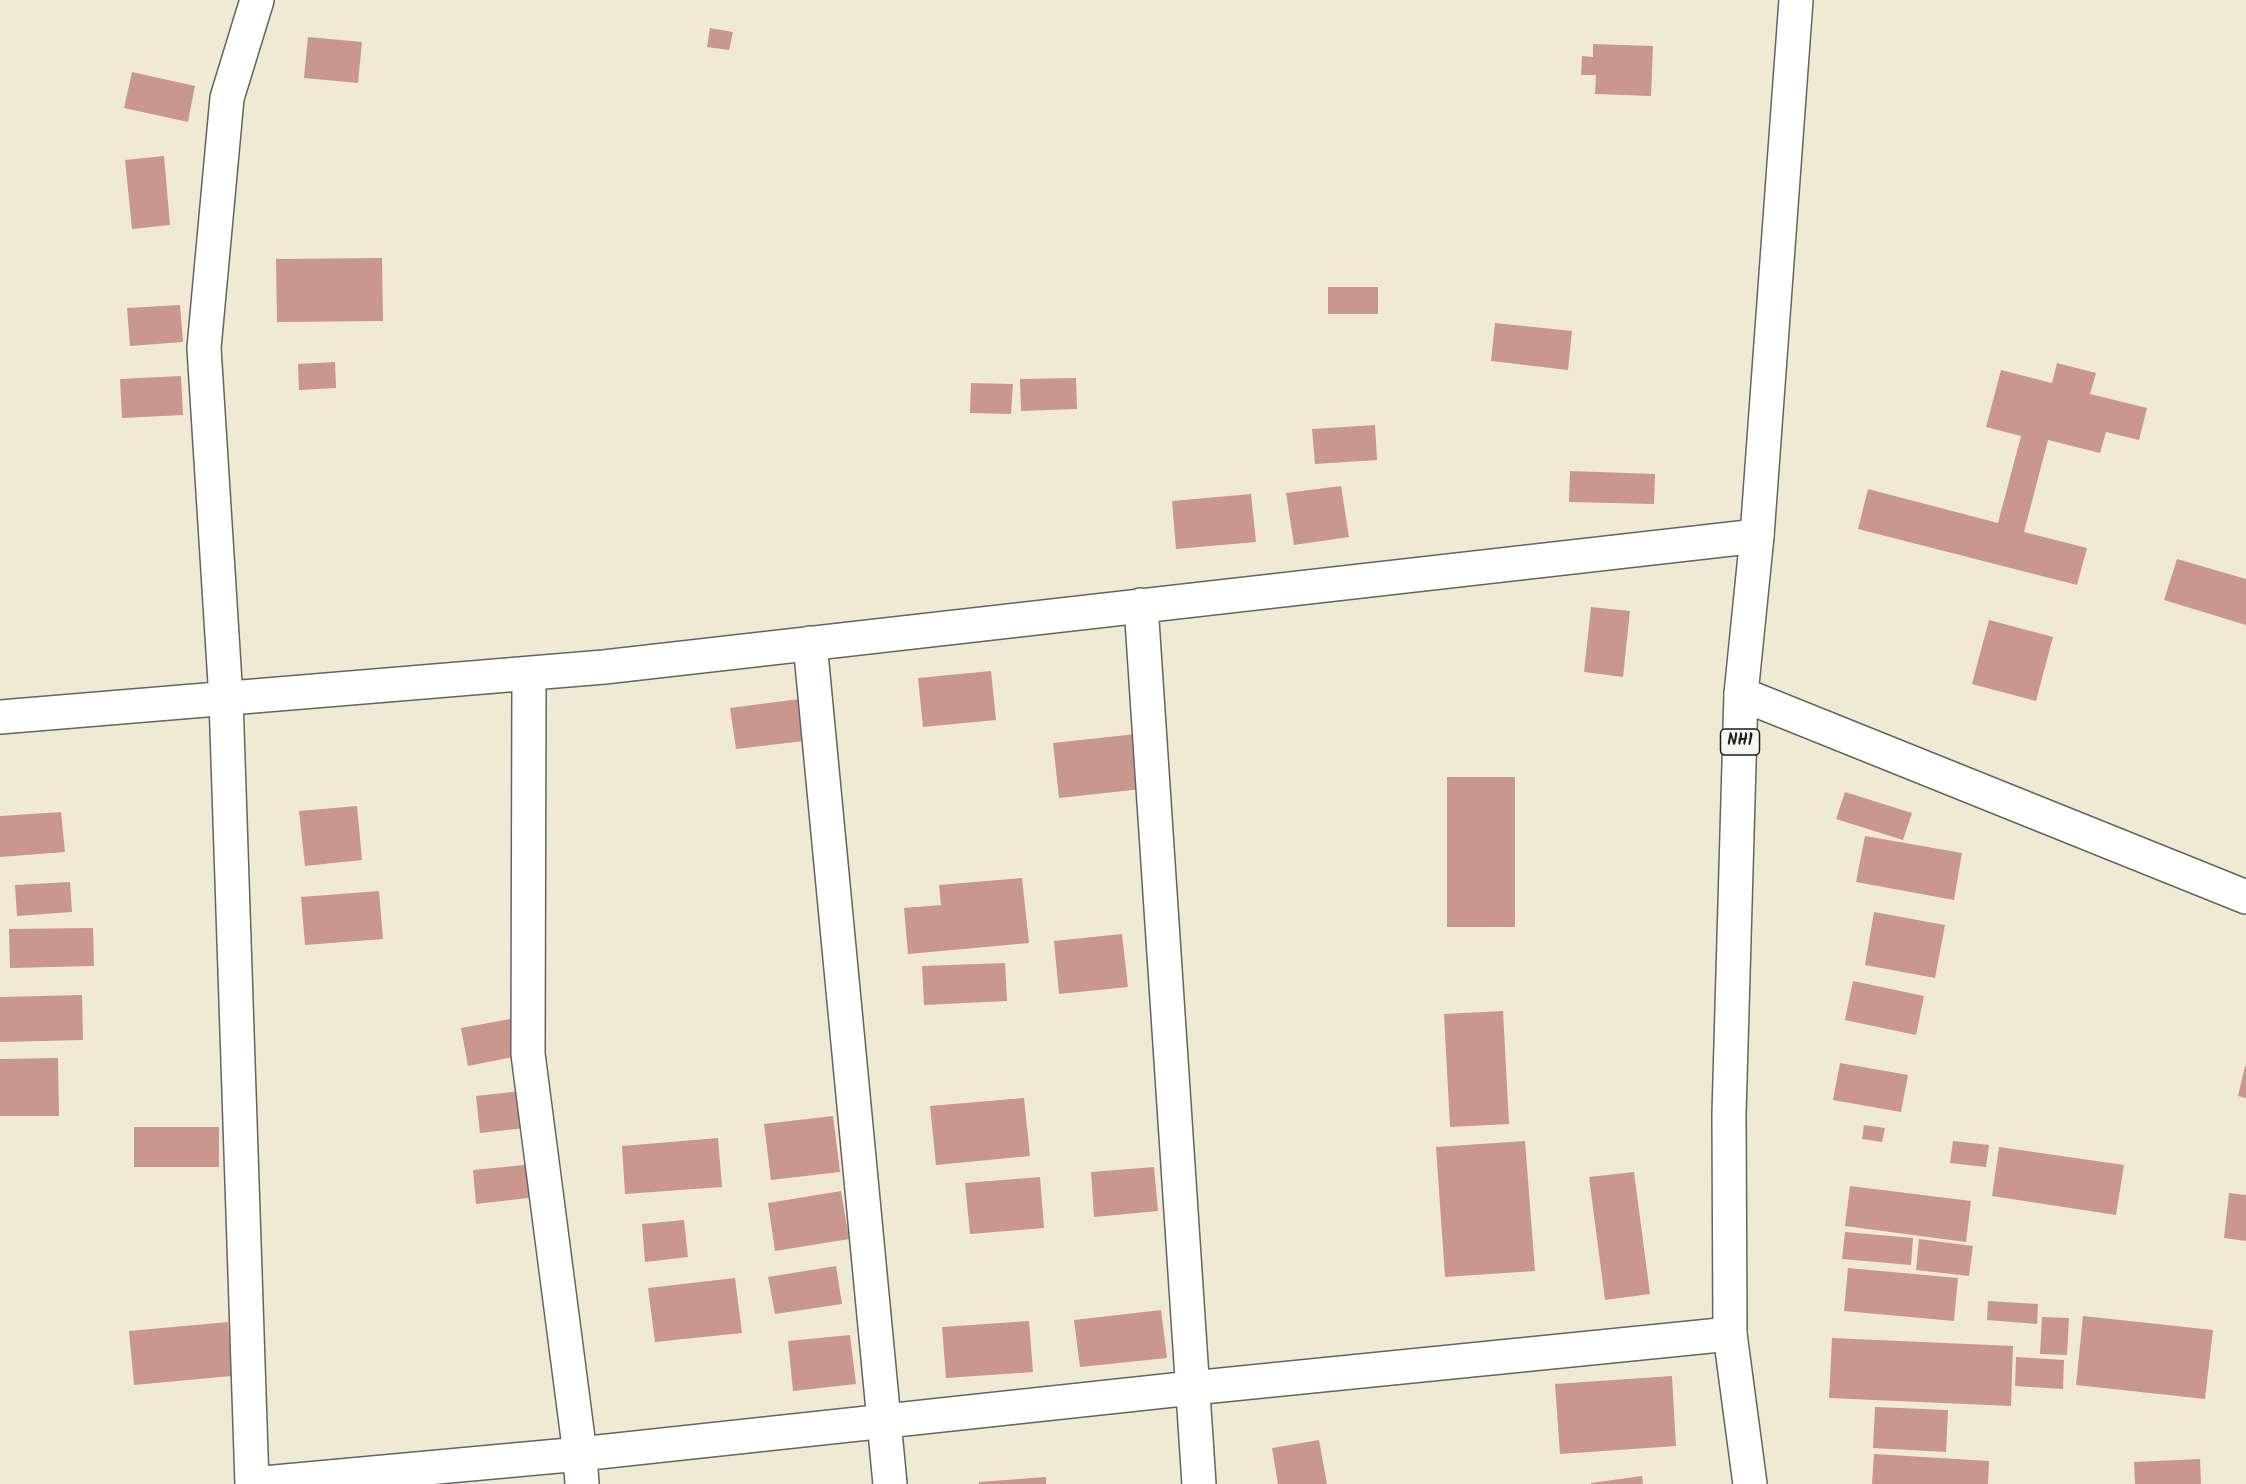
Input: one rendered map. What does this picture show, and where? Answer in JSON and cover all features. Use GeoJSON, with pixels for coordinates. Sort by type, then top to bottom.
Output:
{"type":"FeatureCollection","features":[{"type":"Feature","properties":{"kind":"main road"},"geometry":{"type":"LineString","coordinates":[[257,0],[227,98],[204,348],[226,699],[253,1484],[581,1469],[885,1420],[1730,1334]]}},
{"type":"Feature","properties":{"kind":"main road","name":"NH1"},"geometry":{"type":"LineString","coordinates":[[1750,1484],[1730,1334],[1730,1114],[1741,694],[1757,536],[1796,0]]}},
{"type":"Feature","properties":{"kind":"main road"},"geometry":{"type":"LineString","coordinates":[[0,717],[529,675],[1757,536]]}},
{"type":"Feature","properties":{"kind":"main road"},"geometry":{"type":"LineString","coordinates":[[1141,605],[1199,1484]]}},
{"type":"Feature","properties":{"kind":"main road"},"geometry":{"type":"LineString","coordinates":[[810,643],[890,1484]]}},
{"type":"Feature","properties":{"kind":"main road"},"geometry":{"type":"LineString","coordinates":[[529,675],[528,1054],[581,1469]]}},
{"type":"Feature","properties":{"kind":"main road"},"geometry":{"type":"LineString","coordinates":[[1741,694],[2246,897]]}},
{"type":"Feature","properties":{"kind":"building"},"geometry":{"type":"Polygon","coordinates":[[[710,28],[733,32],[729,50],[707,47],[710,28]]]}},
{"type":"Feature","properties":{"kind":"building"},"geometry":{"type":"Polygon","coordinates":[[[308,37],[362,42],[358,83],[304,78],[308,37]]]}},
{"type":"Feature","properties":{"kind":"building"},"geometry":{"type":"Polygon","coordinates":[[[1593,44],[1653,46],[1651,96],[1595,94],[1596,75],[1581,75],[1582,56],[1593,57],[1593,44]]]}},
{"type":"Feature","properties":{"kind":"building"},"geometry":{"type":"Polygon","coordinates":[[[132,72],[195,86],[188,122],[124,108],[132,72]]]}},
{"type":"Feature","properties":{"kind":"building"},"geometry":{"type":"Polygon","coordinates":[[[164,156],[170,225],[132,229],[125,160],[164,156]]]}},
{"type":"Feature","properties":{"kind":"building"},"geometry":{"type":"Polygon","coordinates":[[[382,258],[383,321],[277,322],[276,259],[382,258]]]}},
{"type":"Feature","properties":{"kind":"building"},"geometry":{"type":"Polygon","coordinates":[[[1328,287],[1378,287],[1378,314],[1328,314],[1328,287]]]}},
{"type":"Feature","properties":{"kind":"building"},"geometry":{"type":"Polygon","coordinates":[[[180,305],[183,342],[130,346],[127,308],[180,305]]]}},
{"type":"Feature","properties":{"kind":"building"},"geometry":{"type":"Polygon","coordinates":[[[1495,323],[1572,331],[1568,370],[1491,361],[1495,323]]]}},
{"type":"Feature","properties":{"kind":"building"},"geometry":{"type":"Polygon","coordinates":[[[335,362],[336,388],[299,390],[298,364],[335,362]]]}},
{"type":"Feature","properties":{"kind":"building"},"geometry":{"type":"Polygon","coordinates":[[[2057,363],[2096,373],[2090,394],[2147,408],[2139,440],[2106,432],[2100,453],[2048,440],[2024,532],[2087,548],[2077,585],[1858,529],[1868,489],[1998,523],[2021,436],[1986,427],[2001,370],[2052,383],[2057,363]]]}},
{"type":"Feature","properties":{"kind":"building"},"geometry":{"type":"Polygon","coordinates":[[[181,376],[183,415],[122,418],[120,379],[181,376]]]}},
{"type":"Feature","properties":{"kind":"building"},"geometry":{"type":"Polygon","coordinates":[[[1076,378],[1077,409],[1021,411],[1020,379],[1076,378]]]}},
{"type":"Feature","properties":{"kind":"building"},"geometry":{"type":"Polygon","coordinates":[[[971,383],[1013,384],[1011,414],[970,413],[971,383]]]}},
{"type":"Feature","properties":{"kind":"building"},"geometry":{"type":"Polygon","coordinates":[[[1375,425],[1377,460],[1315,464],[1312,429],[1375,425]]]}},
{"type":"Feature","properties":{"kind":"building"},"geometry":{"type":"Polygon","coordinates":[[[1570,471],[1655,474],[1654,504],[1569,502],[1570,471]]]}},
{"type":"Feature","properties":{"kind":"building"},"geometry":{"type":"Polygon","coordinates":[[[1341,486],[1349,537],[1294,545],[1286,493],[1341,486]]]}},
{"type":"Feature","properties":{"kind":"building"},"geometry":{"type":"Polygon","coordinates":[[[1251,494],[1256,542],[1176,549],[1172,501],[1251,494]]]}},
{"type":"Feature","properties":{"kind":"building"},"geometry":{"type":"Polygon","coordinates":[[[2177,559],[2246,579],[2246,625],[2164,600],[2177,559]]]}},
{"type":"Feature","properties":{"kind":"building"},"geometry":{"type":"Polygon","coordinates":[[[1591,607],[1630,611],[1623,677],[1584,672],[1591,607]]]}},
{"type":"Feature","properties":{"kind":"building"},"geometry":{"type":"Polygon","coordinates":[[[1989,620],[2053,637],[2036,701],[1972,684],[1989,620]]]}},
{"type":"Feature","properties":{"kind":"building"},"geometry":{"type":"Polygon","coordinates":[[[991,671],[996,720],[923,727],[918,678],[991,671]]]}},
{"type":"Feature","properties":{"kind":"building"},"geometry":{"type":"Polygon","coordinates":[[[799,699],[804,741],[736,749],[730,708],[799,699]]]}},
{"type":"Feature","properties":{"kind":"building"},"geometry":{"type":"Polygon","coordinates":[[[1136,734],[1142,789],[1059,798],[1053,743],[1136,734]]]}},
{"type":"Feature","properties":{"kind":"building"},"geometry":{"type":"Polygon","coordinates":[[[1447,777],[1515,777],[1515,927],[1447,927],[1447,777]]]}},
{"type":"Feature","properties":{"kind":"building"},"geometry":{"type":"Polygon","coordinates":[[[1845,792],[1912,813],[1903,840],[1836,819],[1845,792]]]}},
{"type":"Feature","properties":{"kind":"building"},"geometry":{"type":"Polygon","coordinates":[[[357,806],[362,860],[305,866],[299,811],[357,806]]]}},
{"type":"Feature","properties":{"kind":"building"},"geometry":{"type":"Polygon","coordinates":[[[61,812],[65,852],[0,857],[0,816],[61,812]]]}},
{"type":"Feature","properties":{"kind":"building"},"geometry":{"type":"Polygon","coordinates":[[[1865,836],[1962,853],[1954,900],[1856,882],[1865,836]]]}},
{"type":"Feature","properties":{"kind":"building"},"geometry":{"type":"Polygon","coordinates":[[[1022,878],[1029,943],[908,954],[904,908],[941,905],[939,885],[1022,878]]]}},
{"type":"Feature","properties":{"kind":"building"},"geometry":{"type":"Polygon","coordinates":[[[70,882],[72,912],[17,916],[15,885],[70,882]]]}},
{"type":"Feature","properties":{"kind":"building"},"geometry":{"type":"Polygon","coordinates":[[[379,891],[383,939],[305,945],[301,897],[379,891]]]}},
{"type":"Feature","properties":{"kind":"building"},"geometry":{"type":"Polygon","coordinates":[[[1874,912],[1945,925],[1935,978],[1865,965],[1874,912]]]}},
{"type":"Feature","properties":{"kind":"building"},"geometry":{"type":"Polygon","coordinates":[[[93,928],[94,966],[10,968],[9,929],[93,928]]]}},
{"type":"Feature","properties":{"kind":"building"},"geometry":{"type":"Polygon","coordinates":[[[1122,934],[1128,987],[1059,994],[1054,941],[1122,934]]]}},
{"type":"Feature","properties":{"kind":"building"},"geometry":{"type":"Polygon","coordinates":[[[1005,963],[1007,1001],[924,1005],[922,966],[1005,963]]]}},
{"type":"Feature","properties":{"kind":"building"},"geometry":{"type":"Polygon","coordinates":[[[1853,981],[1924,996],[1916,1035],[1845,1020],[1853,981]]]}},
{"type":"Feature","properties":{"kind":"building"},"geometry":{"type":"Polygon","coordinates":[[[82,995],[83,1040],[0,1042],[0,997],[82,995]]]}},
{"type":"Feature","properties":{"kind":"building"},"geometry":{"type":"Polygon","coordinates":[[[1503,1011],[1509,1124],[1450,1127],[1444,1014],[1503,1011]]]}},
{"type":"Feature","properties":{"kind":"building"},"geometry":{"type":"Polygon","coordinates":[[[521,1017],[528,1054],[468,1066],[461,1028],[521,1017]]]}},
{"type":"Feature","properties":{"kind":"building"},"geometry":{"type":"Polygon","coordinates":[[[58,1058],[59,1116],[0,1116],[0,1059],[58,1058]]]}},
{"type":"Feature","properties":{"kind":"building"},"geometry":{"type":"Polygon","coordinates":[[[1840,1063],[1908,1075],[1901,1112],[1833,1100],[1840,1063]]]}},
{"type":"Feature","properties":{"kind":"building"},"geometry":{"type":"Polygon","coordinates":[[[2246,1067],[2246,1098],[2238,1096],[2246,1067]]]}},
{"type":"Feature","properties":{"kind":"building"},"geometry":{"type":"Polygon","coordinates":[[[521,1091],[525,1128],[480,1133],[476,1096],[521,1091]]]}},
{"type":"Feature","properties":{"kind":"building"},"geometry":{"type":"Polygon","coordinates":[[[1024,1098],[1030,1156],[936,1165],[930,1106],[1024,1098]]]}},
{"type":"Feature","properties":{"kind":"building"},"geometry":{"type":"Polygon","coordinates":[[[833,1116],[840,1172],[771,1180],[764,1124],[833,1116]]]}},
{"type":"Feature","properties":{"kind":"building"},"geometry":{"type":"Polygon","coordinates":[[[1864,1125],[1885,1128],[1882,1142],[1862,1139],[1864,1125]]]}},
{"type":"Feature","properties":{"kind":"building"},"geometry":{"type":"Polygon","coordinates":[[[134,1127],[219,1127],[219,1167],[134,1167],[134,1127]]]}},
{"type":"Feature","properties":{"kind":"building"},"geometry":{"type":"Polygon","coordinates":[[[718,1138],[722,1187],[625,1194],[622,1146],[718,1138]]]}},
{"type":"Feature","properties":{"kind":"building"},"geometry":{"type":"Polygon","coordinates":[[[1525,1141],[1535,1271],[1445,1277],[1436,1147],[1525,1141]]]}},
{"type":"Feature","properties":{"kind":"building"},"geometry":{"type":"Polygon","coordinates":[[[1953,1141],[1989,1145],[1986,1167],[1950,1163],[1953,1141]]]}},
{"type":"Feature","properties":{"kind":"building"},"geometry":{"type":"Polygon","coordinates":[[[1999,1147],[2124,1165],[2116,1215],[1992,1196],[1999,1147]]]}},
{"type":"Feature","properties":{"kind":"building"},"geometry":{"type":"Polygon","coordinates":[[[534,1164],[537,1197],[476,1204],[473,1170],[534,1164]]]}},
{"type":"Feature","properties":{"kind":"building"},"geometry":{"type":"Polygon","coordinates":[[[1154,1167],[1158,1211],[1094,1217],[1091,1172],[1154,1167]]]}},
{"type":"Feature","properties":{"kind":"building"},"geometry":{"type":"Polygon","coordinates":[[[1634,1172],[1650,1294],[1605,1300],[1589,1177],[1634,1172]]]}},
{"type":"Feature","properties":{"kind":"building"},"geometry":{"type":"Polygon","coordinates":[[[1040,1177],[1044,1228],[970,1234],[965,1183],[1040,1177]]]}},
{"type":"Feature","properties":{"kind":"building"},"geometry":{"type":"Polygon","coordinates":[[[1850,1186],[1971,1201],[1966,1242],[1845,1226],[1850,1186]]]}},
{"type":"Feature","properties":{"kind":"building"},"geometry":{"type":"Polygon","coordinates":[[[841,1191],[849,1239],[775,1251],[768,1203],[841,1191]]]}},
{"type":"Feature","properties":{"kind":"building"},"geometry":{"type":"Polygon","coordinates":[[[2229,1193],[2246,1195],[2246,1241],[2224,1238],[2229,1193]]]}},
{"type":"Feature","properties":{"kind":"building"},"geometry":{"type":"Polygon","coordinates":[[[684,1220],[688,1257],[645,1262],[642,1224],[684,1220]]]}},
{"type":"Feature","properties":{"kind":"building"},"geometry":{"type":"Polygon","coordinates":[[[1845,1232],[1913,1238],[1911,1265],[1842,1259],[1845,1232]]]}},
{"type":"Feature","properties":{"kind":"building"},"geometry":{"type":"Polygon","coordinates":[[[1919,1239],[1973,1246],[1969,1276],[1916,1270],[1919,1239]]]}},
{"type":"Feature","properties":{"kind":"building"},"geometry":{"type":"Polygon","coordinates":[[[836,1266],[842,1304],[775,1314],[768,1277],[836,1266]]]}},
{"type":"Feature","properties":{"kind":"building"},"geometry":{"type":"Polygon","coordinates":[[[1848,1268],[1958,1278],[1954,1321],[1844,1311],[1848,1268]]]}},
{"type":"Feature","properties":{"kind":"building"},"geometry":{"type":"Polygon","coordinates":[[[735,1278],[742,1333],[655,1342],[648,1288],[735,1278]]]}},
{"type":"Feature","properties":{"kind":"building"},"geometry":{"type":"Polygon","coordinates":[[[1988,1301],[2038,1304],[2037,1324],[1987,1320],[1988,1301]]]}},
{"type":"Feature","properties":{"kind":"building"},"geometry":{"type":"Polygon","coordinates":[[[1161,1310],[1167,1358],[1080,1367],[1074,1320],[1161,1310]]]}},
{"type":"Feature","properties":{"kind":"building"},"geometry":{"type":"Polygon","coordinates":[[[2083,1316],[2213,1330],[2205,1399],[2076,1385],[2083,1316]]]}},
{"type":"Feature","properties":{"kind":"building"},"geometry":{"type":"Polygon","coordinates":[[[2042,1317],[2069,1318],[2067,1355],[2040,1354],[2042,1317]]]}},
{"type":"Feature","properties":{"kind":"building"},"geometry":{"type":"Polygon","coordinates":[[[1029,1321],[1033,1372],[946,1378],[942,1327],[1029,1321]]]}},
{"type":"Feature","properties":{"kind":"building"},"geometry":{"type":"Polygon","coordinates":[[[228,1322],[232,1376],[134,1385],[129,1331],[228,1322]]]}},
{"type":"Feature","properties":{"kind":"building"},"geometry":{"type":"Polygon","coordinates":[[[850,1335],[856,1384],[793,1391],[788,1341],[850,1335]]]}},
{"type":"Feature","properties":{"kind":"building"},"geometry":{"type":"Polygon","coordinates":[[[1832,1338],[2013,1346],[2011,1406],[1829,1398],[1832,1338]]]}},
{"type":"Feature","properties":{"kind":"building"},"geometry":{"type":"Polygon","coordinates":[[[2016,1357],[2064,1360],[2063,1389],[2015,1386],[2016,1357]]]}},
{"type":"Feature","properties":{"kind":"building"},"geometry":{"type":"Polygon","coordinates":[[[1672,1376],[1676,1446],[1560,1454],[1555,1384],[1672,1376]]]}},
{"type":"Feature","properties":{"kind":"building"},"geometry":{"type":"Polygon","coordinates":[[[1875,1407],[1948,1410],[1946,1452],[1873,1448],[1875,1407]]]}},
{"type":"Feature","properties":{"kind":"building"},"geometry":{"type":"Polygon","coordinates":[[[1319,1440],[1327,1484],[1278,1484],[1272,1448],[1319,1440]]]}},
{"type":"Feature","properties":{"kind":"building"},"geometry":{"type":"Polygon","coordinates":[[[1874,1454],[1989,1461],[1988,1484],[1872,1484],[1874,1454]]]}},
{"type":"Feature","properties":{"kind":"building"},"geometry":{"type":"Polygon","coordinates":[[[2200,1459],[2201,1484],[2135,1484],[2134,1462],[2200,1459]]]}},
{"type":"Feature","properties":{"kind":"building"},"geometry":{"type":"Polygon","coordinates":[[[1642,1476],[1643,1484],[1591,1484],[1591,1483],[1642,1476]]]}},
{"type":"Feature","properties":{"kind":"building"},"geometry":{"type":"Polygon","coordinates":[[[1046,1477],[1046,1484],[979,1484],[979,1482],[1046,1477]]]}}]}
